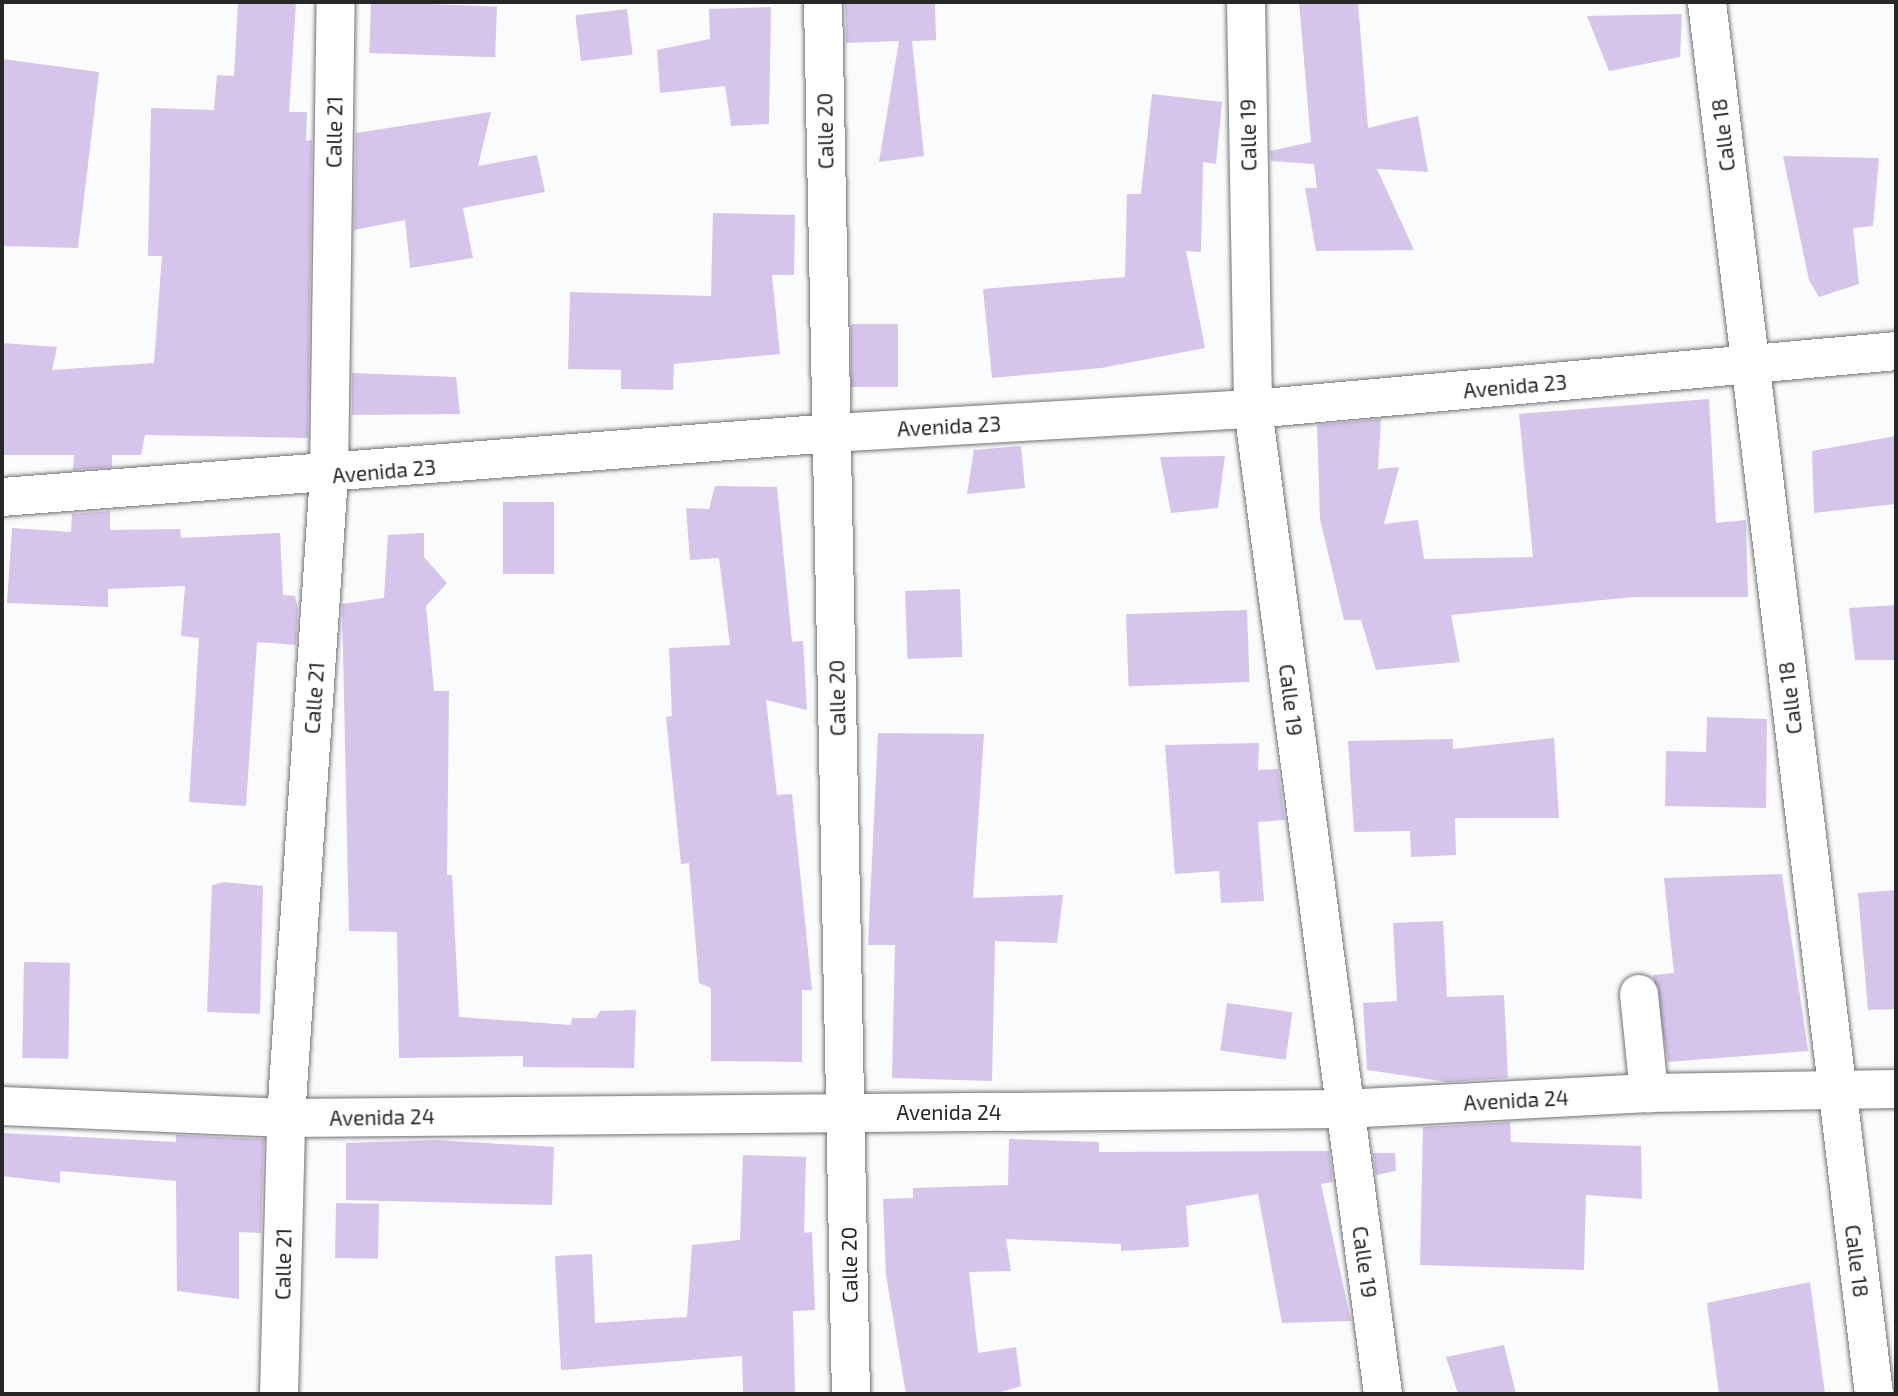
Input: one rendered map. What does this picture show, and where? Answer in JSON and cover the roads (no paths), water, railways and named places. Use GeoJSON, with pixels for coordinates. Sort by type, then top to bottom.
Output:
{"type":"FeatureCollection","features":[{"type":"Feature","properties":{"kind":"street","name":"Calle 21"},"geometry":{"type":"LineString","coordinates":[[279,1394],[286,1118],[329,475],[336,2]]}},
{"type":"Feature","properties":{"kind":"street","name":"Calle 20"},"geometry":{"type":"LineString","coordinates":[[822,2],[851,1394]]}},
{"type":"Feature","properties":{"kind":"street","name":"Calle 19"},"geometry":{"type":"LineString","coordinates":[[1246,2],[1253,409],[1383,1394]]}},
{"type":"Feature","properties":{"kind":"street","name":"Calle 18"},"geometry":{"type":"LineString","coordinates":[[1707,2],[1835,1091],[1874,1394]]}},
{"type":"Feature","properties":{"kind":"street","name":"Avenida 23"},"geometry":{"type":"LineString","coordinates":[[2,497],[329,475],[832,433],[1253,409],[1896,351]]}},
{"type":"Feature","properties":{"kind":"street"},"geometry":{"type":"LineString","coordinates":[[1639,994],[1649,1093]]}},
{"type":"Feature","properties":{"kind":"street","name":"Avenida 24"},"geometry":{"type":"LineString","coordinates":[[2,1106],[286,1118],[1344,1109],[1649,1093],[1896,1089]]}}]}
